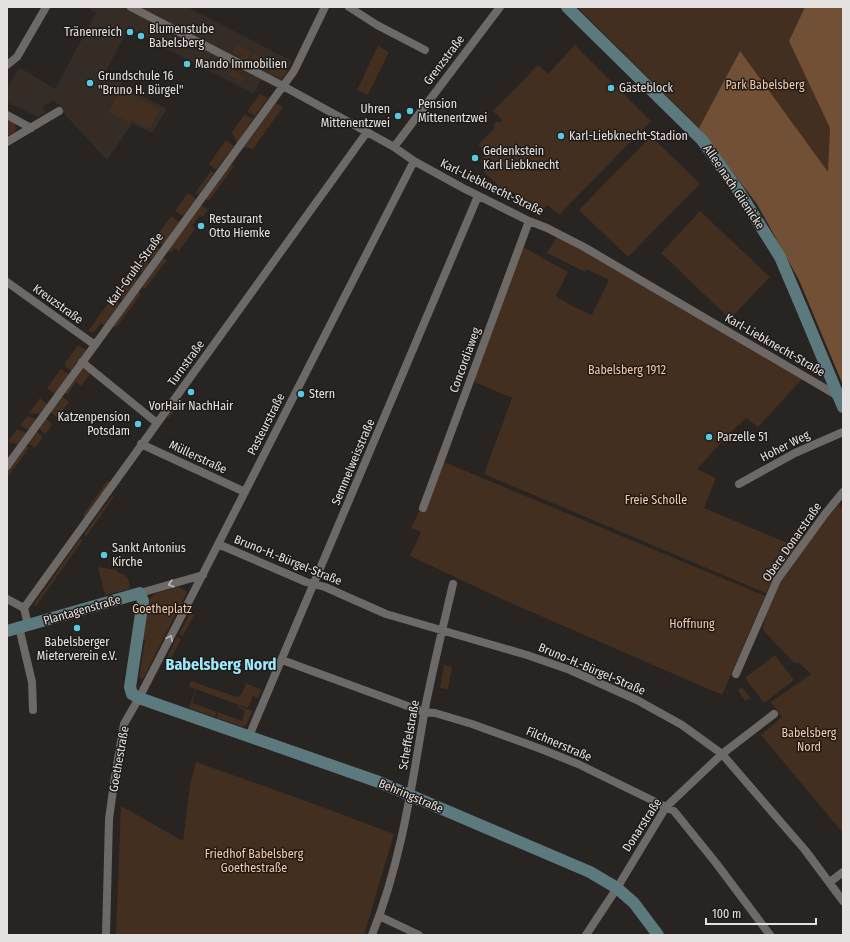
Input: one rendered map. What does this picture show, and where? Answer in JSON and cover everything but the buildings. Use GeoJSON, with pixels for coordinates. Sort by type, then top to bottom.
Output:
{"type":"FeatureCollection","features":[{"type":"Feature","properties":{"kind":"street"},"geometry":{"type":"LineString","coordinates":[[7,65],[17,57],[46,7]]}},
{"type":"Feature","properties":{"kind":"street","name":"Karl-Liebknecht-Straße"},"geometry":{"type":"LineString","coordinates":[[131,7],[368,132],[414,161],[478,196],[584,247],[840,402]]}},
{"type":"Feature","properties":{"kind":"street","name":"Karl-Gruhl-Straße"},"geometry":{"type":"LineString","coordinates":[[7,466],[294,71],[325,7]]}},
{"type":"Feature","properties":{"kind":"street"},"geometry":{"type":"LineString","coordinates":[[349,7],[377,25],[425,50]]}},
{"type":"Feature","properties":{"kind":"street","name":"Grenzstraße"},"geometry":{"type":"LineString","coordinates":[[394,147],[500,7]]}},
{"type":"Feature","properties":{"kind":"street","name":"Allee nach Glienicke"},"geometry":{"type":"LineString","coordinates":[[567,7],[702,140],[738,190],[780,257],[840,402]]}},
{"type":"Feature","properties":{"kind":"street"},"geometry":{"type":"LineString","coordinates":[[7,142],[59,111]]}},
{"type":"Feature","properties":{"kind":"street"},"geometry":{"type":"LineString","coordinates":[[7,115],[31,128]]}},
{"type":"Feature","properties":{"kind":"street","name":"Turnstraße"},"geometry":{"type":"LineString","coordinates":[[24,608],[368,132]]}},
{"type":"Feature","properties":{"kind":"street","name":"Pasteurstraße"},"geometry":{"type":"LineString","coordinates":[[140,698],[414,161]]}},
{"type":"Feature","properties":{"kind":"street","name":"Semmelweisstraße"},"geometry":{"type":"LineString","coordinates":[[249,736],[478,196]]}},
{"type":"Feature","properties":{"kind":"street","name":"Concordiaweg"},"geometry":{"type":"LineString","coordinates":[[423,508],[529,221]]}},
{"type":"Feature","properties":{"kind":"street","name":"Kreuzstraße"},"geometry":{"type":"LineString","coordinates":[[7,282],[95,345]]}},
{"type":"Feature","properties":{"kind":"street"},"geometry":{"type":"LineString","coordinates":[[82,362],[157,423]]}},
{"type":"Feature","properties":{"kind":"street","name":"Hoher Weg"},"geometry":{"type":"LineString","coordinates":[[739,484],[795,453],[843,432]]}},
{"type":"Feature","properties":{"kind":"street","name":"Müllerstraße"},"geometry":{"type":"LineString","coordinates":[[142,444],[245,492]]}},
{"type":"Feature","properties":{"kind":"street","name":"Obere Donarstraße"},"geometry":{"type":"LineString","coordinates":[[736,674],[777,580],[825,514],[843,492]]}},
{"type":"Feature","properties":{"kind":"street","name":"Bruno-H.-Bürgel-Straße"},"geometry":{"type":"LineString","coordinates":[[218,544],[386,614],[527,655],[577,673],[643,704],[682,725],[722,754],[796,838],[843,901]]}},
{"type":"Feature","properties":{"kind":"street","name":"Plantagenstraße"},"geometry":{"type":"LineString","coordinates":[[18,628],[203,575]]}},
{"type":"Feature","properties":{"kind":"street","name":"Scheffelstraße"},"geometry":{"type":"LineString","coordinates":[[372,935],[396,863],[411,795],[424,712],[453,584]]}},
{"type":"Feature","properties":{"kind":"street"},"geometry":{"type":"LineString","coordinates":[[140,593],[143,601],[130,687],[132,694],[140,698]]}},
{"type":"Feature","properties":{"kind":"street"},"geometry":{"type":"LineString","coordinates":[[7,598],[24,608],[18,628],[32,682],[33,710]]}},
{"type":"Feature","properties":{"kind":"street","name":"Filchnerstraße"},"geometry":{"type":"LineString","coordinates":[[282,660],[424,712],[435,713],[472,724],[541,749],[578,764],[666,807],[674,812],[716,863],[770,935]]}},
{"type":"Feature","properties":{"kind":"street","name":"Behringstraße"},"geometry":{"type":"LineString","coordinates":[[140,698],[379,782],[590,872],[617,888],[634,903],[658,935]]}},
{"type":"Feature","properties":{"kind":"street","name":"Goethestraße"},"geometry":{"type":"LineString","coordinates":[[106,935],[109,819],[114,783],[124,724],[140,698]]}},
{"type":"Feature","properties":{"kind":"street","name":"Donarstraße"},"geometry":{"type":"LineString","coordinates":[[586,935],[617,888],[666,807],[722,754],[774,714]]}},
{"type":"Feature","properties":{"kind":"street"},"geometry":{"type":"LineString","coordinates":[[830,882],[843,872]]}},
{"type":"Feature","properties":{"kind":"street"},"geometry":{"type":"LineString","coordinates":[[379,916],[419,935]]}},
{"type":"Feature","properties":{"kind":"shaded area"},"geometry":{"type":"Polygon","coordinates":[[[86,7],[187,7],[292,61],[282,80],[260,81],[254,94],[128,29],[106,71],[123,80],[120,85],[167,109],[152,133],[132,124],[107,160],[66,116],[59,104],[57,105],[54,100],[42,107],[46,112],[38,117],[7,102],[7,89],[19,67],[55,89],[96,13],[86,7]]]}},
{"type":"Feature","properties":{"kind":"shaded area"},"geometry":{"type":"Polygon","coordinates":[[[805,7],[843,7],[843,385],[799,280],[757,204],[699,128],[740,51],[828,172],[830,128],[789,41],[805,7]]]}},
{"type":"Feature","properties":{"kind":"green space","name":"Park Babelsberg"},"geometry":{"type":"Polygon","coordinates":[[[577,7],[843,7],[843,385],[799,280],[757,204],[699,128],[577,7]]]}},
{"type":"Feature","properties":{"kind":"green space"},"geometry":{"type":"Polygon","coordinates":[[[237,45],[251,52],[246,62],[241,60],[242,55],[233,53],[237,45]]]}},
{"type":"Feature","properties":{"kind":"green space","name":"Karl-Liebknecht-Stadion"},"geometry":{"type":"Polygon","coordinates":[[[575,45],[651,121],[559,215],[547,205],[537,216],[525,204],[514,197],[515,194],[512,191],[509,195],[498,189],[497,184],[484,172],[481,160],[487,153],[478,145],[495,128],[493,125],[497,121],[499,123],[502,120],[493,111],[538,65],[548,74],[575,45]]]}},
{"type":"Feature","properties":{"kind":"green space"},"geometry":{"type":"Polygon","coordinates":[[[378,46],[389,52],[368,95],[357,90],[378,46]]]}},
{"type":"Feature","properties":{"kind":"green space"},"geometry":{"type":"Polygon","coordinates":[[[253,53],[266,59],[260,70],[253,67],[256,60],[251,58],[253,53]]]}},
{"type":"Feature","properties":{"kind":"green space"},"geometry":{"type":"Polygon","coordinates":[[[269,60],[284,67],[283,69],[287,71],[285,75],[279,77],[268,74],[271,68],[267,65],[269,60]]]}},
{"type":"Feature","properties":{"kind":"green space"},"geometry":{"type":"Polygon","coordinates":[[[232,69],[240,74],[239,76],[244,78],[243,81],[229,75],[232,69]]]}},
{"type":"Feature","properties":{"kind":"green space"},"geometry":{"type":"Polygon","coordinates":[[[120,89],[160,110],[150,129],[132,120],[130,123],[109,112],[120,89]]]}},
{"type":"Feature","properties":{"kind":"green space"},"geometry":{"type":"Polygon","coordinates":[[[260,94],[268,98],[255,116],[247,111],[260,94]]]}},
{"type":"Feature","properties":{"kind":"green space"},"geometry":{"type":"Polygon","coordinates":[[[275,102],[283,107],[253,149],[243,147],[275,102]]]}},
{"type":"Feature","properties":{"kind":"green space"},"geometry":{"type":"Polygon","coordinates":[[[245,114],[253,119],[237,143],[232,132],[245,114]]]}},
{"type":"Feature","properties":{"kind":"green space"},"geometry":{"type":"Polygon","coordinates":[[[7,117],[13,121],[16,127],[15,132],[7,136],[7,117]]]}},
{"type":"Feature","properties":{"kind":"green space"},"geometry":{"type":"Polygon","coordinates":[[[651,136],[700,184],[628,257],[579,210],[651,136]]]}},
{"type":"Feature","properties":{"kind":"green space"},"geometry":{"type":"Polygon","coordinates":[[[226,140],[234,146],[216,170],[209,164],[226,140]]]}},
{"type":"Feature","properties":{"kind":"green space"},"geometry":{"type":"Polygon","coordinates":[[[230,164],[234,166],[209,201],[205,198],[230,164]]]}},
{"type":"Feature","properties":{"kind":"green space"},"geometry":{"type":"Polygon","coordinates":[[[211,171],[214,173],[198,195],[195,193],[211,171]]]}},
{"type":"Feature","properties":{"kind":"green space"},"geometry":{"type":"Polygon","coordinates":[[[188,193],[196,199],[183,216],[175,211],[188,193]]]}},
{"type":"Feature","properties":{"kind":"green space"},"geometry":{"type":"Polygon","coordinates":[[[201,205],[208,210],[203,217],[200,215],[192,226],[195,229],[179,251],[174,248],[171,253],[168,251],[201,205]]]}},
{"type":"Feature","properties":{"kind":"green space"},"geometry":{"type":"Polygon","coordinates":[[[700,211],[770,277],[730,319],[661,253],[700,211]]]}},
{"type":"Feature","properties":{"kind":"green space"},"geometry":{"type":"Polygon","coordinates":[[[171,216],[179,222],[163,245],[155,239],[171,216]]]}},
{"type":"Feature","properties":{"kind":"green space"},"geometry":{"type":"Polygon","coordinates":[[[558,235],[802,379],[758,427],[746,418],[697,469],[716,478],[704,508],[797,547],[777,572],[766,593],[484,474],[512,398],[472,381],[521,246],[568,272],[556,296],[572,306],[592,315],[609,280],[586,269],[585,272],[547,253],[558,235]]]}},
{"type":"Feature","properties":{"kind":"green space"},"geometry":{"type":"Polygon","coordinates":[[[152,243],[160,249],[152,259],[145,254],[152,243]]]}},
{"type":"Feature","properties":{"kind":"green space"},"geometry":{"type":"Polygon","coordinates":[[[163,257],[167,260],[145,289],[142,287],[163,257]]]}},
{"type":"Feature","properties":{"kind":"green space"},"geometry":{"type":"Polygon","coordinates":[[[142,259],[149,264],[142,273],[138,269],[140,266],[138,265],[142,259]]]}},
{"type":"Feature","properties":{"kind":"green space"},"geometry":{"type":"Polygon","coordinates":[[[130,273],[138,279],[124,299],[120,298],[115,294],[130,273]]]}},
{"type":"Feature","properties":{"kind":"green space"},"geometry":{"type":"Polygon","coordinates":[[[138,291],[141,294],[116,328],[113,326],[138,291]]]}},
{"type":"Feature","properties":{"kind":"green space"},"geometry":{"type":"Polygon","coordinates":[[[112,298],[120,304],[104,326],[101,323],[94,332],[88,331],[112,298]]]}},
{"type":"Feature","properties":{"kind":"green space"},"geometry":{"type":"Polygon","coordinates":[[[78,345],[86,350],[71,371],[64,365],[78,345]]]}},
{"type":"Feature","properties":{"kind":"green space"},"geometry":{"type":"Polygon","coordinates":[[[82,368],[90,374],[81,386],[76,382],[67,395],[64,393],[82,368]]]}},
{"type":"Feature","properties":{"kind":"green space"},"geometry":{"type":"Polygon","coordinates":[[[61,369],[69,374],[55,394],[47,388],[61,369]]]}},
{"type":"Feature","properties":{"kind":"green space"},"geometry":{"type":"Polygon","coordinates":[[[62,396],[69,402],[58,418],[50,412],[62,396]]]}},
{"type":"Feature","properties":{"kind":"green space"},"geometry":{"type":"Polygon","coordinates":[[[40,398],[47,404],[40,414],[29,413],[40,398]]]}},
{"type":"Feature","properties":{"kind":"green space"},"geometry":{"type":"Polygon","coordinates":[[[180,399],[183,399],[169,418],[167,416],[180,399]]]}},
{"type":"Feature","properties":{"kind":"green space"},"geometry":{"type":"Polygon","coordinates":[[[27,416],[37,419],[29,430],[20,426],[27,416]]]}},
{"type":"Feature","properties":{"kind":"green space"},"geometry":{"type":"Polygon","coordinates":[[[46,418],[52,425],[45,435],[39,428],[46,418]]]}},
{"type":"Feature","properties":{"kind":"green space"},"geometry":{"type":"Polygon","coordinates":[[[17,429],[26,433],[18,444],[8,442],[17,429]]]}},
{"type":"Feature","properties":{"kind":"green space"},"geometry":{"type":"Polygon","coordinates":[[[36,431],[43,437],[35,448],[28,443],[36,431]]]}},
{"type":"Feature","properties":{"kind":"green space"},"geometry":{"type":"Polygon","coordinates":[[[26,446],[29,448],[7,478],[7,472],[26,446]]]}},
{"type":"Feature","properties":{"kind":"green space","name":"Hoffnung"},"geometry":{"type":"Polygon","coordinates":[[[444,462],[765,596],[722,695],[504,600],[410,556],[421,532],[411,528],[421,508],[426,510],[444,462]]]}},
{"type":"Feature","properties":{"kind":"green space"},"geometry":{"type":"Polygon","coordinates":[[[108,480],[110,482],[85,516],[83,515],[108,480]]]}},
{"type":"Feature","properties":{"kind":"green space"},"geometry":{"type":"Polygon","coordinates":[[[112,496],[114,496],[86,537],[84,534],[112,496]]]}},
{"type":"Feature","properties":{"kind":"green space"},"geometry":{"type":"Polygon","coordinates":[[[839,504],[843,511],[843,833],[761,735],[782,717],[771,702],[811,674],[799,663],[794,663],[764,631],[764,622],[777,586],[820,526],[839,504]]]}},
{"type":"Feature","properties":{"kind":"green space"},"geometry":{"type":"Polygon","coordinates":[[[80,539],[83,540],[36,606],[34,604],[80,539]]]}},
{"type":"Feature","properties":{"kind":"green space"},"geometry":{"type":"Polygon","coordinates":[[[98,567],[117,570],[117,572],[127,578],[130,589],[105,595],[98,567]]]}},
{"type":"Feature","properties":{"kind":"green space","name":"Goetheplatz"},"geometry":{"type":"Polygon","coordinates":[[[179,587],[187,592],[143,679],[139,678],[145,640],[141,640],[147,601],[156,593],[179,587]]]}},
{"type":"Feature","properties":{"kind":"green space"},"geometry":{"type":"Polygon","coordinates":[[[190,613],[194,615],[183,636],[179,634],[190,613]]]}},
{"type":"Feature","properties":{"kind":"green space"},"geometry":{"type":"Polygon","coordinates":[[[177,637],[181,639],[170,661],[166,659],[177,637]]]}},
{"type":"Feature","properties":{"kind":"green space"},"geometry":{"type":"Polygon","coordinates":[[[775,655],[794,680],[764,703],[745,678],[775,655]]]}},
{"type":"Feature","properties":{"kind":"green space"},"geometry":{"type":"Polygon","coordinates":[[[444,665],[452,667],[448,689],[440,688],[444,665]]]}},
{"type":"Feature","properties":{"kind":"green space"},"geometry":{"type":"Polygon","coordinates":[[[191,681],[236,697],[242,694],[246,683],[262,690],[258,698],[253,696],[248,708],[189,687],[191,681]]]}},
{"type":"Feature","properties":{"kind":"green space"},"geometry":{"type":"Polygon","coordinates":[[[742,687],[750,698],[745,701],[738,690],[742,687]]]}},
{"type":"Feature","properties":{"kind":"green space"},"geometry":{"type":"Polygon","coordinates":[[[195,691],[192,703],[217,712],[215,717],[189,708],[195,691]]]}},
{"type":"Feature","properties":{"kind":"green space"},"geometry":{"type":"Polygon","coordinates":[[[239,706],[253,711],[246,725],[243,727],[217,718],[218,712],[242,721],[245,710],[238,708],[239,706]]]}},
{"type":"Feature","properties":{"kind":"green space","name":"Friedhof Babelsberg Goethestraße"},"geometry":{"type":"Polygon","coordinates":[[[196,762],[394,834],[364,935],[116,935],[121,806],[183,841],[190,785],[196,762]]]}},
{"type":"Feature","properties":{"kind":"place","name":"Tränenreich"},"geometry":{"type":"Point","coordinates":[130,32]}},
{"type":"Feature","properties":{"kind":"place","name":"Blumenstube Babelsberg"},"geometry":{"type":"Point","coordinates":[141,36]}},
{"type":"Feature","properties":{"kind":"place","name":"Mando Immobilien"},"geometry":{"type":"Point","coordinates":[187,64]}},
{"type":"Feature","properties":{"kind":"place","name":"Grundschule 16 \"Bruno H. Bürgel\""},"geometry":{"type":"Point","coordinates":[90,83]}},
{"type":"Feature","properties":{"kind":"place","name":"Gästeblock"},"geometry":{"type":"Point","coordinates":[611,88]}},
{"type":"Feature","properties":{"kind":"place","name":"Pension Mittenentzwei"},"geometry":{"type":"Point","coordinates":[410,111]}},
{"type":"Feature","properties":{"kind":"place","name":"Uhren Mittenentzwei"},"geometry":{"type":"Point","coordinates":[398,116]}},
{"type":"Feature","properties":{"kind":"place","name":"Karl-Liebknecht-Stadion"},"geometry":{"type":"Point","coordinates":[561,136]}},
{"type":"Feature","properties":{"kind":"place","name":"Gedenkstein Karl Liebknecht"},"geometry":{"type":"Point","coordinates":[475,158]}},
{"type":"Feature","properties":{"kind":"place","name":"Restaurant Otto Hiemke"},"geometry":{"type":"Point","coordinates":[201,226]}},
{"type":"Feature","properties":{"kind":"place","name":"VorHair NachHair"},"geometry":{"type":"Point","coordinates":[191,392]}},
{"type":"Feature","properties":{"kind":"place","name":"Stern"},"geometry":{"type":"Point","coordinates":[301,394]}},
{"type":"Feature","properties":{"kind":"place","name":"Katzenpension Potsdam"},"geometry":{"type":"Point","coordinates":[138,424]}},
{"type":"Feature","properties":{"kind":"place","name":"Parzelle 51"},"geometry":{"type":"Point","coordinates":[709,437]}},
{"type":"Feature","properties":{"kind":"place","name":"Sankt Antonius Kirche"},"geometry":{"type":"Point","coordinates":[104,555]}},
{"type":"Feature","properties":{"kind":"place","name":"Babelsberger Mieterverein e.V."},"geometry":{"type":"Point","coordinates":[77,628]}},
{"type":"Feature","properties":{"kind":"district","name":"Babelsberg Nord"},"geometry":{"type":"Point","coordinates":[221,664]}},
{"type":"Feature","properties":{"kind":"park label","name":"Babelsberg 1912"},"geometry":{"type":"Point","coordinates":[627,370]}},
{"type":"Feature","properties":{"kind":"park label","name":"Freie Scholle"},"geometry":{"type":"Point","coordinates":[656,500]}}]}
